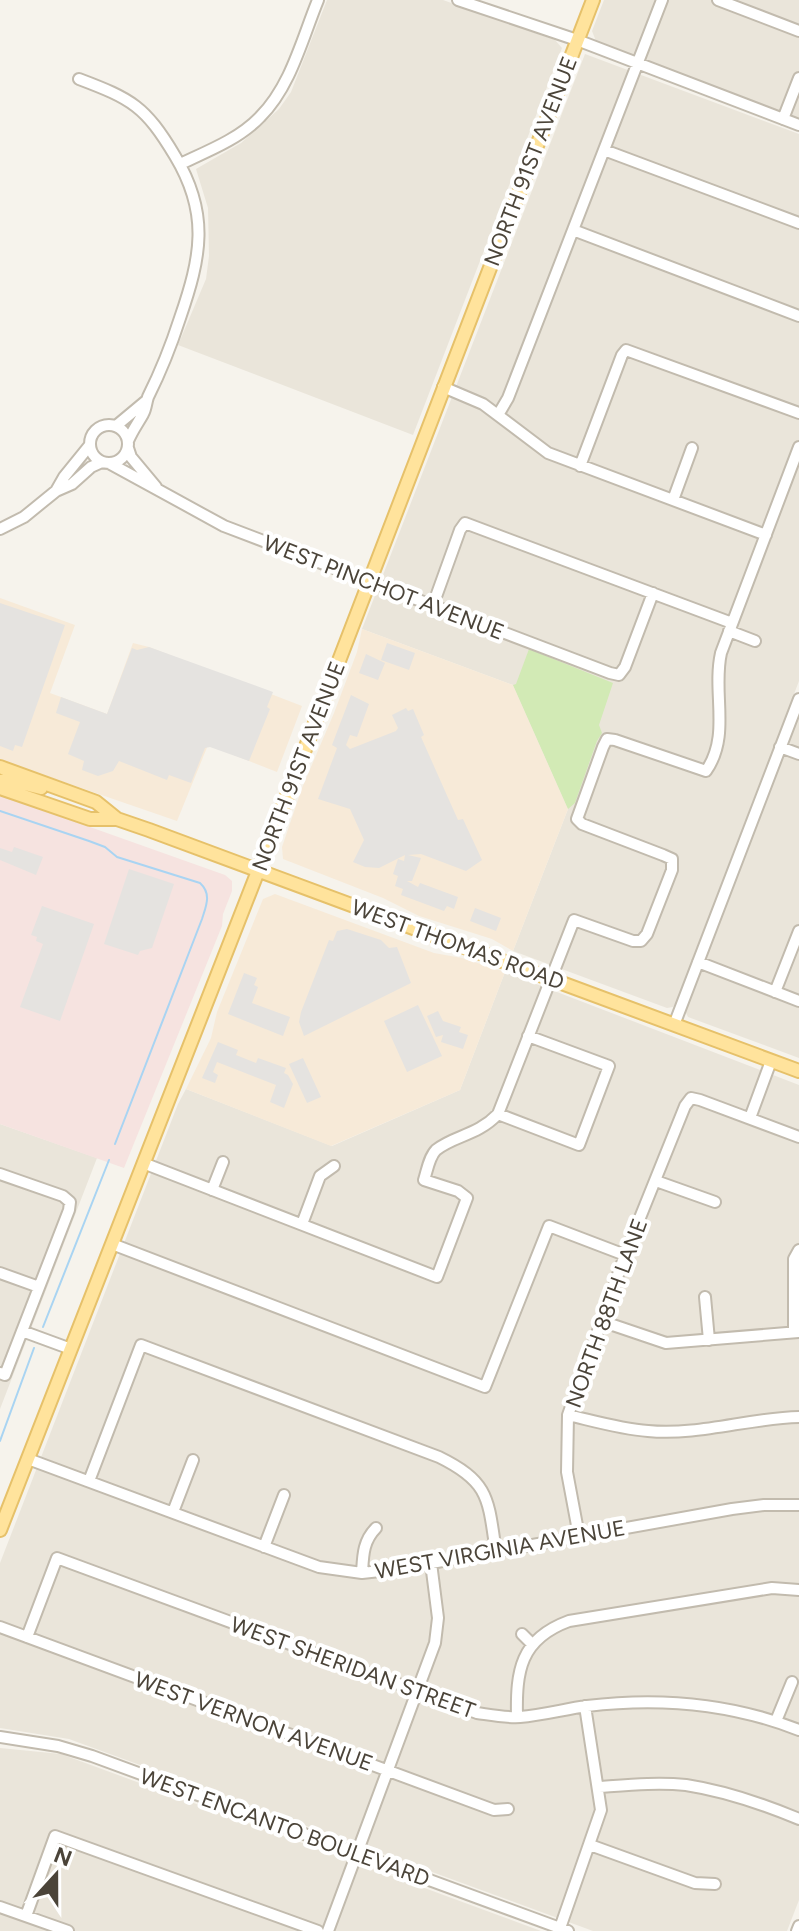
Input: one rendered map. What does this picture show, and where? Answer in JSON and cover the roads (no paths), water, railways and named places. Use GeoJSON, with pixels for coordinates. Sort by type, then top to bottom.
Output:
{"type":"FeatureCollection","features":[{"type":"Feature","properties":{"kind":"main road","name":"NORTH 91ST AVENUE"},"geometry":{"type":"LineString","coordinates":[[0,1530],[593,0]]}},
{"type":"Feature","properties":{"kind":"main road","name":"WEST THOMAS ROAD"},"geometry":{"type":"LineString","coordinates":[[0,767],[96,802],[117,819],[799,1071]]}},
{"type":"Feature","properties":{"kind":"main road"},"geometry":{"type":"LineString","coordinates":[[0,781],[60,789]]}},
{"type":"Feature","properties":{"kind":"main road","name":"WEST THOMAS ROAD"},"geometry":{"type":"LineString","coordinates":[[0,788],[90,819],[117,819]]}},
{"type":"Feature","properties":{"kind":"street"},"geometry":{"type":"LineString","coordinates":[[180,164],[229,141],[260,117],[283,87],[318,0]]}},
{"type":"Feature","properties":{"kind":"street"},"geometry":{"type":"LineString","coordinates":[[458,0],[577,40],[799,125]]}},
{"type":"Feature","properties":{"kind":"street"},"geometry":{"type":"LineString","coordinates":[[498,415],[508,398],[662,0]]}},
{"type":"Feature","properties":{"kind":"street"},"geometry":{"type":"LineString","coordinates":[[718,0],[799,31]]}},
{"type":"Feature","properties":{"kind":"street"},"geometry":{"type":"LineString","coordinates":[[783,119],[799,78]]}},
{"type":"Feature","properties":{"kind":"street"},"geometry":{"type":"LineString","coordinates":[[0,529],[24,517],[91,467],[121,459],[168,356],[200,250],[195,196],[159,129],[140,107],[114,92],[79,79]]}},
{"type":"Feature","properties":{"kind":"street"},"geometry":{"type":"LineString","coordinates":[[604,150],[799,223]]}},
{"type":"Feature","properties":{"kind":"street"},"geometry":{"type":"LineString","coordinates":[[573,230],[799,316]]}},
{"type":"Feature","properties":{"kind":"street"},"geometry":{"type":"LineString","coordinates":[[580,466],[626,350],[799,413]]}},
{"type":"Feature","properties":{"kind":"street"},"geometry":{"type":"LineString","coordinates":[[443,387],[483,404],[548,453],[766,535]]}},
{"type":"Feature","properties":{"kind":"street"},"geometry":{"type":"LineString","coordinates":[[116,426],[146,401]]}},
{"type":"Feature","properties":{"kind":"street"},"geometry":{"type":"LineString","coordinates":[[56,491],[90,445],[96,431],[105,426],[116,426],[128,444]]}},
{"type":"Feature","properties":{"kind":"street","name":"WEST PINCHOT AVENUE"},"geometry":{"type":"LineString","coordinates":[[128,444],[131,457],[156,487]]}},
{"type":"Feature","properties":{"kind":"street"},"geometry":{"type":"LineString","coordinates":[[90,445],[94,456],[106,463]]}},
{"type":"Feature","properties":{"kind":"street"},"geometry":{"type":"LineString","coordinates":[[143,1163],[437,1277],[467,1198],[458,1191],[424,1180],[430,1158],[436,1150],[475,1133],[498,1114],[574,920],[641,941],[647,934],[667,883],[672,859],[582,824],[577,819],[607,739],[706,771],[718,742],[719,661],[799,447]]}},
{"type":"Feature","properties":{"kind":"street"},"geometry":{"type":"LineString","coordinates":[[673,500],[692,448]]}},
{"type":"Feature","properties":{"kind":"street","name":"WEST PINCHOT AVENUE"},"geometry":{"type":"LineString","coordinates":[[106,463],[224,526],[619,675],[625,667],[653,593]]}},
{"type":"Feature","properties":{"kind":"street"},"geometry":{"type":"LineString","coordinates":[[433,605],[460,530],[465,523],[474,524],[653,593],[731,627],[755,641]]}},
{"type":"Feature","properties":{"kind":"street"},"geometry":{"type":"LineString","coordinates":[[674,1025],[799,699]]}},
{"type":"Feature","properties":{"kind":"street"},"geometry":{"type":"LineString","coordinates":[[780,747],[799,754]]}},
{"type":"Feature","properties":{"kind":"street"},"geometry":{"type":"LineString","coordinates":[[775,992],[799,931]]}},
{"type":"Feature","properties":{"kind":"street"},"geometry":{"type":"LineString","coordinates":[[698,962],[799,1001]]}},
{"type":"Feature","properties":{"kind":"street"},"geometry":{"type":"LineString","coordinates":[[498,1114],[579,1145],[609,1066],[528,1036]]}},
{"type":"Feature","properties":{"kind":"street"},"geometry":{"type":"LineString","coordinates":[[771,1061],[750,1118],[799,1137]]}},
{"type":"Feature","properties":{"kind":"street","name":"NORTH 88TH LANE"},"geometry":{"type":"LineString","coordinates":[[579,1536],[567,1472],[568,1415],[625,1255],[685,1106],[691,1098],[750,1118]]}},
{"type":"Feature","properties":{"kind":"street"},"geometry":{"type":"LineString","coordinates":[[212,1190],[223,1162]]}},
{"type":"Feature","properties":{"kind":"street"},"geometry":{"type":"LineString","coordinates":[[302,1224],[320,1176],[334,1166]]}},
{"type":"Feature","properties":{"kind":"street"},"geometry":{"type":"LineString","coordinates":[[0,1174],[63,1196],[70,1202],[3,1374]]}},
{"type":"Feature","properties":{"kind":"street"},"geometry":{"type":"LineString","coordinates":[[656,1181],[715,1202]]}},
{"type":"Feature","properties":{"kind":"street"},"geometry":{"type":"LineString","coordinates":[[112,1244],[485,1387],[549,1226],[625,1255]]}},
{"type":"Feature","properties":{"kind":"street"},"geometry":{"type":"LineString","coordinates":[[601,1321],[666,1343],[796,1331],[794,1259],[799,1250]]}},
{"type":"Feature","properties":{"kind":"street"},"geometry":{"type":"LineString","coordinates":[[0,1273],[39,1287]]}},
{"type":"Feature","properties":{"kind":"street"},"geometry":{"type":"LineString","coordinates":[[705,1297],[709,1340]]}},
{"type":"Feature","properties":{"kind":"street"},"geometry":{"type":"LineString","coordinates":[[22,1331],[71,1349]]}},
{"type":"Feature","properties":{"kind":"street"},"geometry":{"type":"LineString","coordinates":[[89,1481],[141,1345],[439,1457],[482,1479],[496,1552]]}},
{"type":"Feature","properties":{"kind":"street"},"geometry":{"type":"LineString","coordinates":[[568,1415],[649,1431],[683,1431],[769,1417],[799,1417]]}},
{"type":"Feature","properties":{"kind":"street","name":"WEST VIRGINIA AVENUE"},"geometry":{"type":"LineString","coordinates":[[28,1459],[328,1569],[362,1573],[752,1506],[799,1505]]}},
{"type":"Feature","properties":{"kind":"street"},"geometry":{"type":"LineString","coordinates":[[173,1512],[193,1460]]}},
{"type":"Feature","properties":{"kind":"street"},"geometry":{"type":"LineString","coordinates":[[264,1547],[284,1495]]}},
{"type":"Feature","properties":{"kind":"street"},"geometry":{"type":"LineString","coordinates":[[362,1573],[368,1536],[376,1528]]}},
{"type":"Feature","properties":{"kind":"street","name":"WEST SHERIDAN STREET"},"geometry":{"type":"LineString","coordinates":[[27,1637],[57,1558],[477,1713],[517,1717],[585,1706],[687,1702],[733,1709],[799,1730]]}},
{"type":"Feature","properties":{"kind":"street"},"geometry":{"type":"LineString","coordinates":[[328,1931],[418,1692],[437,1629],[431,1563]]}},
{"type":"Feature","properties":{"kind":"street"},"geometry":{"type":"LineString","coordinates":[[517,1717],[521,1662],[532,1644],[556,1626],[569,1621],[772,1588],[799,1590]]}},
{"type":"Feature","properties":{"kind":"street","name":"WEST VERNON AVENUE"},"geometry":{"type":"LineString","coordinates":[[0,1627],[494,1810],[508,1809]]}},
{"type":"Feature","properties":{"kind":"street"},"geometry":{"type":"LineString","coordinates":[[522,1634],[532,1644]]}},
{"type":"Feature","properties":{"kind":"street"},"geometry":{"type":"LineString","coordinates":[[776,1721],[792,1682]]}},
{"type":"Feature","properties":{"kind":"street"},"geometry":{"type":"LineString","coordinates":[[564,1930],[601,1810],[585,1706]]}},
{"type":"Feature","properties":{"kind":"street","name":"WEST ENCANTO BOULEVARD"},"geometry":{"type":"LineString","coordinates":[[0,1737],[58,1746],[92,1756],[564,1930]]}},
{"type":"Feature","properties":{"kind":"street"},"geometry":{"type":"LineString","coordinates":[[599,1787],[685,1785],[728,1794],[799,1819]]}},
{"type":"Feature","properties":{"kind":"street"},"geometry":{"type":"LineString","coordinates":[[26,1916],[55,1836],[318,1931]]}},
{"type":"Feature","properties":{"kind":"street"},"geometry":{"type":"LineString","coordinates":[[590,1845],[695,1883],[715,1884]]}},
{"type":"Feature","properties":{"kind":"street"},"geometry":{"type":"LineString","coordinates":[[0,1907],[68,1931]]}},
{"type":"Feature","properties":{"kind":"waterway"},"geometry":{"type":"LineString","coordinates":[[0,811],[105,847],[117,857],[200,883],[206,891],[202,919],[115,1144]]}},
{"type":"Feature","properties":{"kind":"waterway"},"geometry":{"type":"LineString","coordinates":[[43,1327],[109,1160]]}},
{"type":"Feature","properties":{"kind":"waterway"},"geometry":{"type":"LineString","coordinates":[[0,1441],[34,1348]]}}]}
